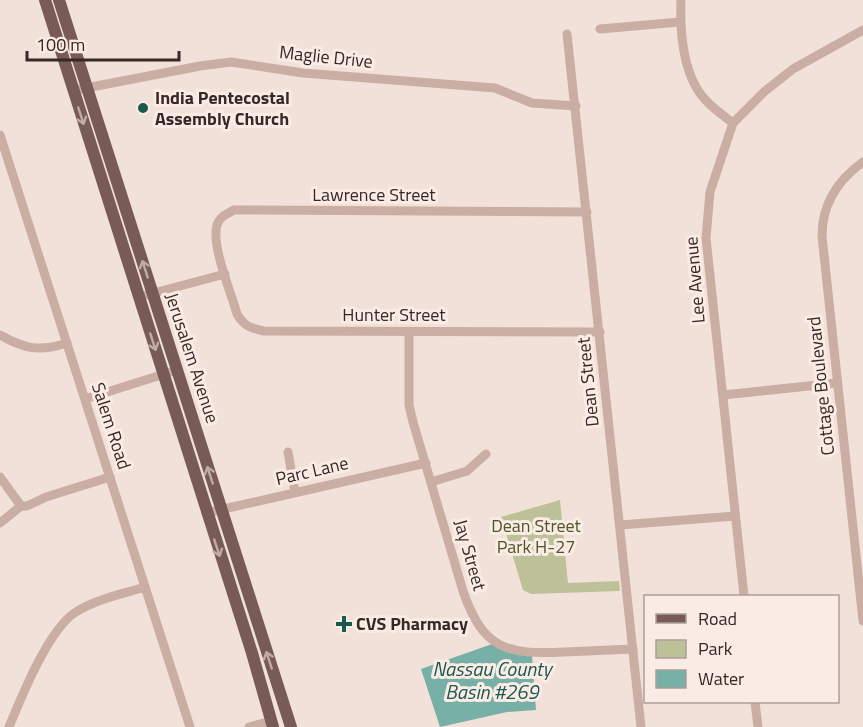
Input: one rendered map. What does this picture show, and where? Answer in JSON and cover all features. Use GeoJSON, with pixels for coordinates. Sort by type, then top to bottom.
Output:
{"type":"FeatureCollection","features":[{"type":"Feature","properties":{"kind":"main road","name":"Jerusalem Avenue"},"geometry":{"type":"LineString","coordinates":[[45,0],[252,653],[272,724]]}},
{"type":"Feature","properties":{"kind":"main road","name":"Jerusalem Avenue"},"geometry":{"type":"LineString","coordinates":[[59,0],[291,727]]}},
{"type":"Feature","properties":{"kind":"street"},"geometry":{"type":"LineString","coordinates":[[681,0],[680,22],[688,68],[696,89],[710,105],[733,123]]}},
{"type":"Feature","properties":{"kind":"street"},"geometry":{"type":"LineString","coordinates":[[600,29],[680,22]]}},
{"type":"Feature","properties":{"kind":"street"},"geometry":{"type":"LineString","coordinates":[[860,32],[863,44]]}},
{"type":"Feature","properties":{"kind":"street","name":"Lee Avenue"},"geometry":{"type":"LineString","coordinates":[[744,595],[710,279],[706,223],[710,192],[733,123],[793,69],[860,32]]}},
{"type":"Feature","properties":{"kind":"street","name":"Dean Street"},"geometry":{"type":"LineString","coordinates":[[567,34],[641,727]]}},
{"type":"Feature","properties":{"kind":"street","name":"Maglie Drive"},"geometry":{"type":"LineString","coordinates":[[73,90],[231,62],[303,73],[495,88],[532,103],[576,106]]}},
{"type":"Feature","properties":{"kind":"street","name":"Salem Road"},"geometry":{"type":"LineString","coordinates":[[0,135],[190,727]]}},
{"type":"Feature","properties":{"kind":"street","name":"Cottage Boulevard"},"geometry":{"type":"LineString","coordinates":[[863,162],[849,172],[834,190],[822,223],[837,383],[860,572],[863,621]]}},
{"type":"Feature","properties":{"kind":"street","name":"Lawrence Street"},"geometry":{"type":"LineString","coordinates":[[225,274],[217,247],[217,224],[223,216],[234,210],[587,212]]}},
{"type":"Feature","properties":{"kind":"street"},"geometry":{"type":"LineString","coordinates":[[138,297],[225,274]]}},
{"type":"Feature","properties":{"kind":"street","name":"Hunter Street"},"geometry":{"type":"LineString","coordinates":[[225,274],[237,314],[242,322],[250,328],[264,331],[600,332]]}},
{"type":"Feature","properties":{"kind":"street","name":"Jay Street"},"geometry":{"type":"LineString","coordinates":[[409,332],[409,405],[470,613],[478,626],[492,639],[512,650],[529,654],[633,649]]}},
{"type":"Feature","properties":{"kind":"street"},"geometry":{"type":"LineString","coordinates":[[0,335],[19,346],[36,349],[67,343]]}},
{"type":"Feature","properties":{"kind":"street"},"geometry":{"type":"LineString","coordinates":[[85,399],[177,370]]}},
{"type":"Feature","properties":{"kind":"street"},"geometry":{"type":"LineString","coordinates":[[723,395],[837,383]]}},
{"type":"Feature","properties":{"kind":"street"},"geometry":{"type":"LineString","coordinates":[[288,452],[295,492]]}},
{"type":"Feature","properties":{"kind":"street"},"geometry":{"type":"LineString","coordinates":[[431,482],[467,471],[486,454]]}},
{"type":"Feature","properties":{"kind":"street","name":"Parc Lane"},"geometry":{"type":"LineString","coordinates":[[206,513],[426,463]]}},
{"type":"Feature","properties":{"kind":"street"},"geometry":{"type":"LineString","coordinates":[[0,477],[21,506]]}},
{"type":"Feature","properties":{"kind":"street"},"geometry":{"type":"LineString","coordinates":[[0,524],[21,506],[27,506],[45,497],[110,477]]}},
{"type":"Feature","properties":{"kind":"street"},"geometry":{"type":"LineString","coordinates":[[620,525],[735,516]]}},
{"type":"Feature","properties":{"kind":"street"},"geometry":{"type":"LineString","coordinates":[[9,727],[38,663],[55,634],[68,618],[93,603],[145,587]]}},
{"type":"Feature","properties":{"kind":"street"},"geometry":{"type":"LineString","coordinates":[[755,703],[758,727]]}},
{"type":"Feature","properties":{"kind":"street"},"geometry":{"type":"LineString","coordinates":[[255,726],[272,724]]}},
{"type":"Feature","properties":{"kind":"green space","name":"Dean Street Park H-27"},"geometry":{"type":"Polygon","coordinates":[[[560,500],[568,583],[619,581],[620,591],[531,594],[523,590],[501,517],[560,500]]]}},
{"type":"Feature","properties":{"kind":"water","name":"Nassau County Basin #269"},"geometry":{"type":"Polygon","coordinates":[[[495,643],[532,655],[536,710],[507,712],[440,727],[421,669],[495,643]]]}},
{"type":"Feature","properties":{"kind":"place","name":"India Pentecostal Assembly Church"},"geometry":{"type":"Point","coordinates":[143,108]}},
{"type":"Feature","properties":{"kind":"place","name":"CVS Pharmacy"},"geometry":{"type":"Point","coordinates":[344,624]}}]}
